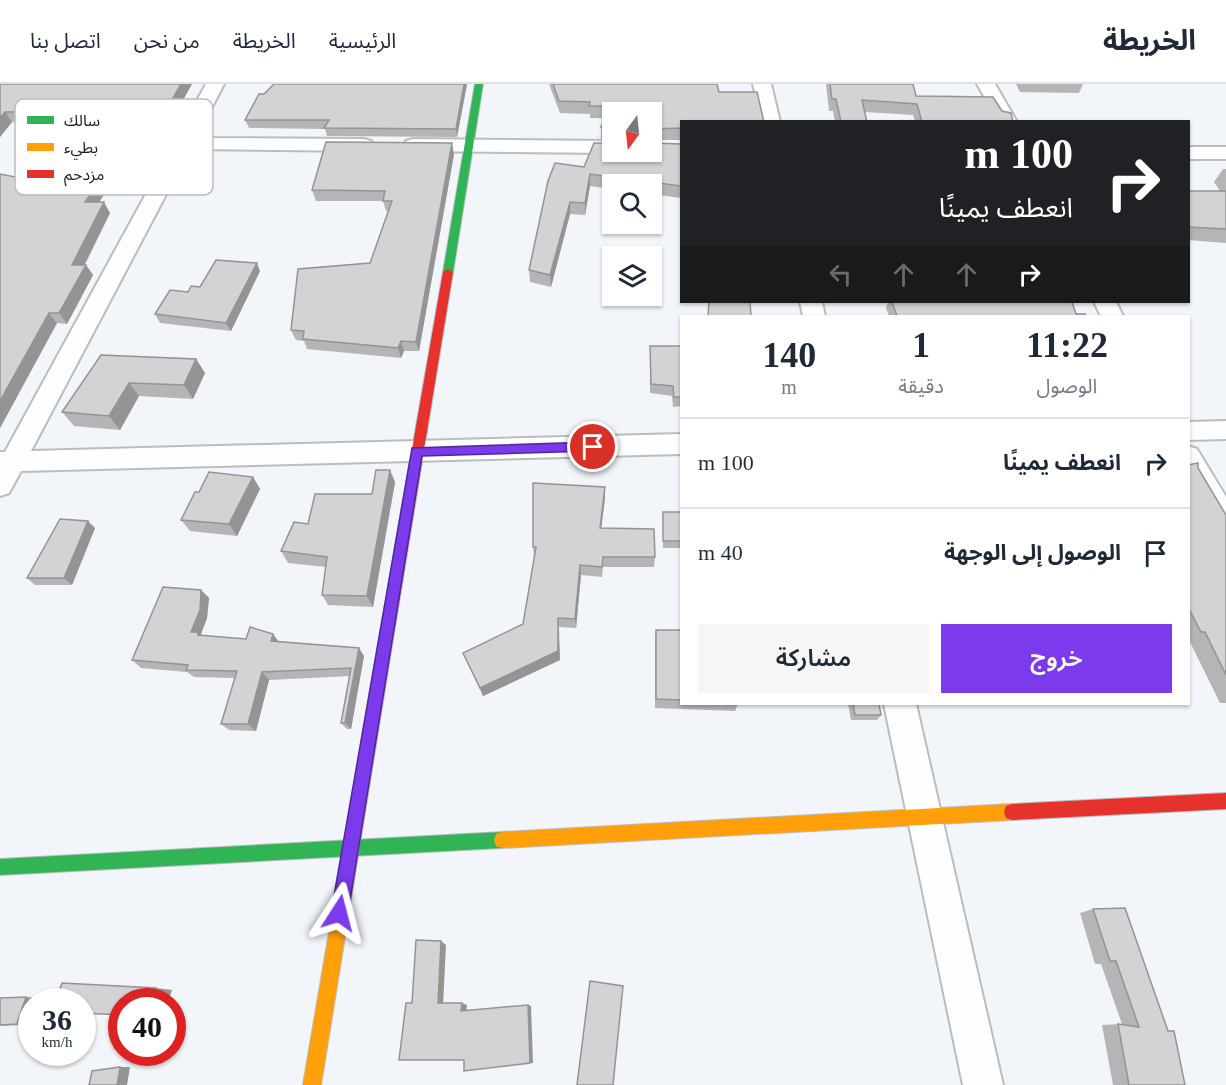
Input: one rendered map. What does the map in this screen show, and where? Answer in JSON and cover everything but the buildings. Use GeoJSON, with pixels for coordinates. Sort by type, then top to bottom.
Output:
{"type":"FeatureCollection","features":[{"type":"Feature","properties":{"kind":"street"},"geometry":{"type":"LineString","coordinates":[[207,99],[215,84]]}},
{"type":"Feature","properties":{"kind":"street"},"geometry":{"type":"LineString","coordinates":[[312,1085],[478,84]]}},
{"type":"Feature","properties":{"kind":"street"},"geometry":{"type":"LineString","coordinates":[[762,84],[771,120]]}},
{"type":"Feature","properties":{"kind":"street"},"geometry":{"type":"LineString","coordinates":[[986,84],[1007,120]]}},
{"type":"Feature","properties":{"kind":"street"},"geometry":{"type":"LineString","coordinates":[[213,143],[602,147]]}},
{"type":"Feature","properties":{"kind":"street"},"geometry":{"type":"LineString","coordinates":[[1190,153],[1226,153]]}},
{"type":"Feature","properties":{"kind":"street"},"geometry":{"type":"LineString","coordinates":[[0,486],[6,462],[154,195]]}},
{"type":"Feature","properties":{"kind":"street"},"geometry":{"type":"LineString","coordinates":[[1190,431],[1226,430]]}},
{"type":"Feature","properties":{"kind":"street"},"geometry":{"type":"LineString","coordinates":[[6,462],[680,444]]}},
{"type":"Feature","properties":{"kind":"street"},"geometry":{"type":"LineString","coordinates":[[1190,459],[1226,521]]}},
{"type":"Feature","properties":{"kind":"street"},"geometry":{"type":"LineString","coordinates":[[900,705],[983,1085]]}},
{"type":"Feature","properties":{"kind":"street"},"geometry":{"type":"LineString","coordinates":[[0,867],[1226,801]]}},
{"type":"Feature","properties":{"kind":"traffic: fast"},"geometry":{"type":"LineString","coordinates":[[448,272],[479,84]]}},
{"type":"Feature","properties":{"kind":"traffic: fast"},"geometry":{"type":"LineString","coordinates":[[0,867],[502,840]]}},
{"type":"Feature","properties":{"kind":"traffic: slow"},"geometry":{"type":"LineString","coordinates":[[312,1085],[387,633]]}},
{"type":"Feature","properties":{"kind":"traffic: slow"},"geometry":{"type":"LineString","coordinates":[[502,840],[1012,812]]}},
{"type":"Feature","properties":{"kind":"traffic: jam"},"geometry":{"type":"LineString","coordinates":[[387,633],[448,272]]}},
{"type":"Feature","properties":{"kind":"traffic: jam"},"geometry":{"type":"LineString","coordinates":[[1012,812],[1226,801]]}},
{"type":"Feature","properties":{"kind":"route"},"geometry":{"type":"LineString","coordinates":[[339,913],[417,451],[593,447]]}}]}
